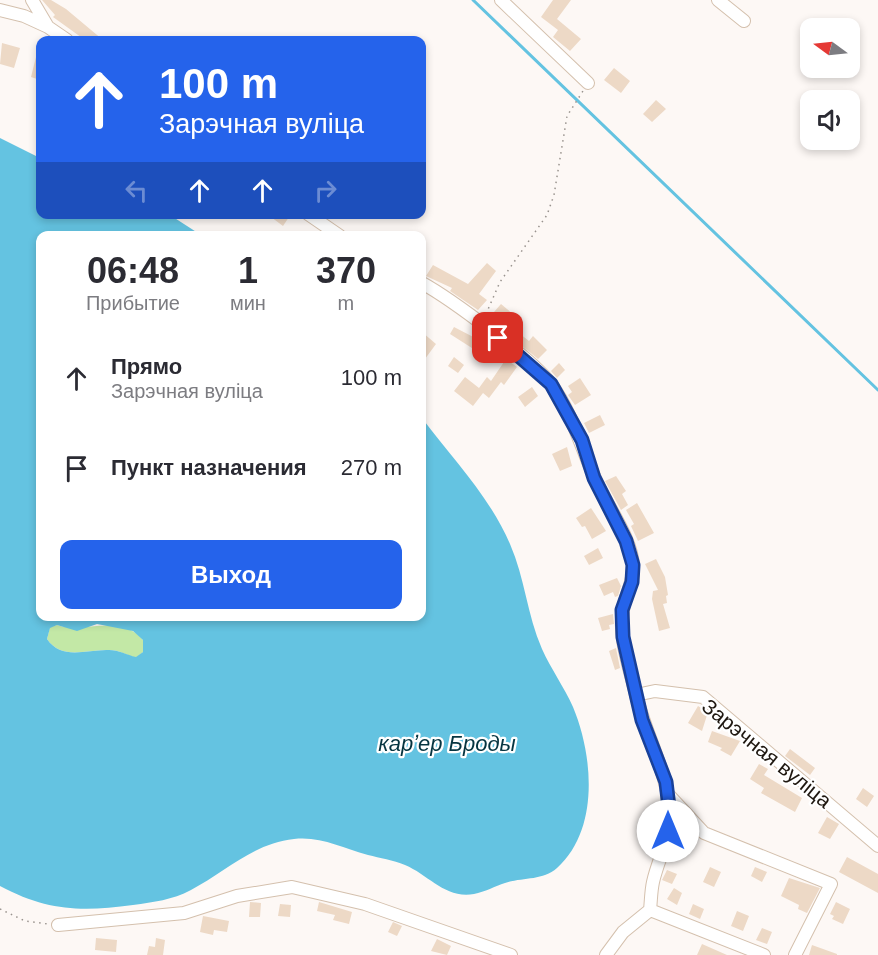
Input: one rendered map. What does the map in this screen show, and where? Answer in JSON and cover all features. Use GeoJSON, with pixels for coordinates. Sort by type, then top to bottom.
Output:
{"type":"FeatureCollection","features":[{"type":"Feature","properties":{"kind":"street"},"geometry":{"type":"LineString","coordinates":[[32,0],[48,27]]}},
{"type":"Feature","properties":{"kind":"street"},"geometry":{"type":"LineString","coordinates":[[501,0],[588,83]]}},
{"type":"Feature","properties":{"kind":"street"},"geometry":{"type":"LineString","coordinates":[[718,0],[744,21]]}},
{"type":"Feature","properties":{"kind":"street"},"geometry":{"type":"LineString","coordinates":[[0,10],[24,16],[61,36]]}},
{"type":"Feature","properties":{"kind":"street"},"geometry":{"type":"LineString","coordinates":[[315,219],[333,231]]}},
{"type":"Feature","properties":{"kind":"street"},"geometry":{"type":"LineString","coordinates":[[426,287],[480,325],[551,384],[582,440],[594,478],[626,541],[633,565],[632,582],[622,610],[623,637],[642,720],[666,782],[670,816],[666,846],[653,882],[650,910],[622,932],[606,955]]}},
{"type":"Feature","properties":{"kind":"street","name":"Зарэчная вуліца"},"geometry":{"type":"LineString","coordinates":[[636,695],[656,691],[703,697],[878,846]]}},
{"type":"Feature","properties":{"kind":"street"},"geometry":{"type":"LineString","coordinates":[[667,794],[704,833],[831,884],[795,955]]}},
{"type":"Feature","properties":{"kind":"street"},"geometry":{"type":"LineString","coordinates":[[58,925],[184,913],[237,896],[292,887],[365,904],[511,955]]}},
{"type":"Feature","properties":{"kind":"street"},"geometry":{"type":"LineString","coordinates":[[650,910],[764,955]]}},
{"type":"Feature","properties":{"kind":"path"},"geometry":{"type":"LineString","coordinates":[[480,325],[501,282],[547,215],[554,195],[563,130],[573,103],[581,94]]}},
{"type":"Feature","properties":{"kind":"path"},"geometry":{"type":"LineString","coordinates":[[0,909],[25,921],[58,925]]}},
{"type":"Feature","properties":{"kind":"green space"},"geometry":{"type":"Polygon","coordinates":[[[57,625],[124,628],[134,632],[143,640],[143,652],[136,658],[113,650],[67,652],[60,650],[47,639],[50,627],[57,625]]]}},
{"type":"Feature","properties":{"kind":"water","name":"карʼер Броды"},"geometry":{"type":"Polygon","coordinates":[[[0,138],[36,156],[36,219],[176,219],[195,231],[36,231],[36,621],[426,621],[426,423],[470,478],[492,510],[510,544],[537,636],[566,692],[580,726],[585,747],[589,791],[580,833],[571,852],[557,868],[545,875],[512,881],[474,894],[464,895],[446,890],[414,869],[396,862],[322,841],[294,839],[253,852],[191,890],[148,903],[114,907],[65,908],[17,894],[0,886],[0,138]],[[97,624],[77,631],[57,625],[50,628],[47,639],[53,646],[67,652],[113,650],[136,657],[143,652],[143,640],[133,631],[97,624]]]}},
{"type":"Feature","properties":{"kind":"building"},"geometry":{"type":"Polygon","coordinates":[[[42,0],[51,0],[66,9],[98,36],[79,36],[53,17],[55,15],[42,0]]]}},
{"type":"Feature","properties":{"kind":"building"},"geometry":{"type":"Polygon","coordinates":[[[553,0],[571,0],[557,19],[581,39],[570,51],[553,37],[558,30],[541,17],[553,0]]]}},
{"type":"Feature","properties":{"kind":"building"},"geometry":{"type":"Polygon","coordinates":[[[2,43],[20,48],[14,68],[0,64],[2,43]]]}},
{"type":"Feature","properties":{"kind":"building"},"geometry":{"type":"Polygon","coordinates":[[[36,57],[36,79],[31,77],[36,57]]]}},
{"type":"Feature","properties":{"kind":"building"},"geometry":{"type":"Polygon","coordinates":[[[614,68],[630,81],[621,93],[604,80],[614,68]]]}},
{"type":"Feature","properties":{"kind":"building"},"geometry":{"type":"Polygon","coordinates":[[[656,100],[666,109],[652,122],[643,114],[656,100]]]}},
{"type":"Feature","properties":{"kind":"building"},"geometry":{"type":"Polygon","coordinates":[[[274,219],[288,219],[283,226],[274,219]]]}},
{"type":"Feature","properties":{"kind":"building"},"geometry":{"type":"Polygon","coordinates":[[[487,263],[496,271],[479,294],[487,300],[478,310],[450,291],[452,288],[426,276],[433,265],[468,284],[487,263]]]}},
{"type":"Feature","properties":{"kind":"building"},"geometry":{"type":"Polygon","coordinates":[[[501,304],[514,315],[504,328],[493,319],[497,314],[494,312],[501,304]]]}},
{"type":"Feature","properties":{"kind":"building"},"geometry":{"type":"Polygon","coordinates":[[[510,326],[529,341],[533,336],[547,350],[538,359],[505,332],[510,326]]]}},
{"type":"Feature","properties":{"kind":"building"},"geometry":{"type":"Polygon","coordinates":[[[454,327],[481,341],[475,350],[450,334],[454,327]]]}},
{"type":"Feature","properties":{"kind":"building"},"geometry":{"type":"Polygon","coordinates":[[[426,335],[436,344],[426,358],[426,335]]]}},
{"type":"Feature","properties":{"kind":"building"},"geometry":{"type":"Polygon","coordinates":[[[454,357],[464,365],[458,373],[448,366],[454,357]]]}},
{"type":"Feature","properties":{"kind":"building"},"geometry":{"type":"Polygon","coordinates":[[[506,359],[517,367],[504,385],[501,382],[489,398],[483,393],[473,406],[454,391],[465,377],[479,388],[487,377],[491,381],[506,359]]]}},
{"type":"Feature","properties":{"kind":"building"},"geometry":{"type":"Polygon","coordinates":[[[559,363],[565,370],[557,378],[551,371],[559,363]]]}},
{"type":"Feature","properties":{"kind":"building"},"geometry":{"type":"Polygon","coordinates":[[[580,378],[591,395],[575,405],[568,395],[572,392],[568,386],[580,378]]]}},
{"type":"Feature","properties":{"kind":"building"},"geometry":{"type":"Polygon","coordinates":[[[532,387],[538,396],[525,407],[518,397],[532,387]]]}},
{"type":"Feature","properties":{"kind":"building"},"geometry":{"type":"Polygon","coordinates":[[[600,415],[605,425],[589,433],[584,423],[600,415]]]}},
{"type":"Feature","properties":{"kind":"building"},"geometry":{"type":"Polygon","coordinates":[[[567,447],[572,466],[560,471],[552,454],[567,447]]]}},
{"type":"Feature","properties":{"kind":"building"},"geometry":{"type":"Polygon","coordinates":[[[616,476],[626,491],[622,494],[628,505],[621,510],[605,481],[616,476]]]}},
{"type":"Feature","properties":{"kind":"building"},"geometry":{"type":"Polygon","coordinates":[[[637,503],[654,533],[638,541],[631,526],[634,524],[626,510],[637,503]]]}},
{"type":"Feature","properties":{"kind":"building"},"geometry":{"type":"Polygon","coordinates":[[[591,508],[606,531],[592,539],[585,526],[582,527],[576,518],[591,508]]]}},
{"type":"Feature","properties":{"kind":"building"},"geometry":{"type":"Polygon","coordinates":[[[598,548],[603,558],[589,565],[584,556],[598,548]]]}},
{"type":"Feature","properties":{"kind":"building"},"geometry":{"type":"Polygon","coordinates":[[[656,559],[665,577],[668,595],[666,596],[667,603],[663,604],[670,628],[659,631],[652,599],[653,591],[658,590],[645,564],[656,559]]]}},
{"type":"Feature","properties":{"kind":"building"},"geometry":{"type":"Polygon","coordinates":[[[617,578],[621,586],[618,596],[615,597],[613,592],[604,596],[599,585],[617,578]]]}},
{"type":"Feature","properties":{"kind":"building"},"geometry":{"type":"Polygon","coordinates":[[[613,614],[614,624],[609,625],[610,629],[602,631],[598,618],[613,614]]]}},
{"type":"Feature","properties":{"kind":"building"},"geometry":{"type":"Polygon","coordinates":[[[616,648],[620,668],[615,670],[609,651],[616,648]]]}},
{"type":"Feature","properties":{"kind":"building"},"geometry":{"type":"Polygon","coordinates":[[[698,706],[708,712],[702,731],[688,723],[698,706]]]}},
{"type":"Feature","properties":{"kind":"building"},"geometry":{"type":"Polygon","coordinates":[[[712,731],[740,741],[731,756],[720,750],[722,748],[708,742],[712,731]]]}},
{"type":"Feature","properties":{"kind":"building"},"geometry":{"type":"Polygon","coordinates":[[[790,749],[815,768],[810,775],[785,756],[790,749]]]}},
{"type":"Feature","properties":{"kind":"building"},"geometry":{"type":"Polygon","coordinates":[[[759,764],[768,769],[764,775],[802,798],[795,812],[761,793],[764,788],[750,779],[759,764]]]}},
{"type":"Feature","properties":{"kind":"building"},"geometry":{"type":"Polygon","coordinates":[[[863,788],[874,796],[867,807],[856,799],[863,788]]]}},
{"type":"Feature","properties":{"kind":"building"},"geometry":{"type":"Polygon","coordinates":[[[827,817],[839,824],[830,839],[818,833],[827,817]]]}},
{"type":"Feature","properties":{"kind":"building"},"geometry":{"type":"Polygon","coordinates":[[[847,857],[878,874],[878,893],[839,872],[847,857]]]}},
{"type":"Feature","properties":{"kind":"building"},"geometry":{"type":"Polygon","coordinates":[[[710,867],[721,872],[714,887],[703,882],[710,867]]]}},
{"type":"Feature","properties":{"kind":"building"},"geometry":{"type":"Polygon","coordinates":[[[755,867],[767,872],[762,882],[751,876],[755,867]]]}},
{"type":"Feature","properties":{"kind":"building"},"geometry":{"type":"Polygon","coordinates":[[[667,870],[677,874],[672,884],[662,880],[667,870]]]}},
{"type":"Feature","properties":{"kind":"building"},"geometry":{"type":"Polygon","coordinates":[[[789,878],[820,888],[807,913],[798,909],[799,905],[781,896],[789,878]]]}},
{"type":"Feature","properties":{"kind":"building"},"geometry":{"type":"Polygon","coordinates":[[[674,888],[682,893],[677,905],[667,899],[674,888]]]}},
{"type":"Feature","properties":{"kind":"building"},"geometry":{"type":"Polygon","coordinates":[[[250,902],[261,903],[260,917],[249,917],[250,902]]]}},
{"type":"Feature","properties":{"kind":"building"},"geometry":{"type":"Polygon","coordinates":[[[319,902],[352,912],[349,924],[333,920],[335,915],[317,911],[319,902]]]}},
{"type":"Feature","properties":{"kind":"building"},"geometry":{"type":"Polygon","coordinates":[[[836,902],[850,909],[843,924],[832,919],[834,916],[830,914],[836,902]]]}},
{"type":"Feature","properties":{"kind":"building"},"geometry":{"type":"Polygon","coordinates":[[[280,904],[291,905],[290,917],[278,916],[280,904]]]}},
{"type":"Feature","properties":{"kind":"building"},"geometry":{"type":"Polygon","coordinates":[[[693,904],[704,909],[700,919],[689,914],[693,904]]]}},
{"type":"Feature","properties":{"kind":"building"},"geometry":{"type":"Polygon","coordinates":[[[737,911],[749,916],[743,931],[731,926],[737,911]]]}},
{"type":"Feature","properties":{"kind":"building"},"geometry":{"type":"Polygon","coordinates":[[[203,916],[229,921],[227,932],[214,930],[213,935],[200,932],[203,916]]]}},
{"type":"Feature","properties":{"kind":"building"},"geometry":{"type":"Polygon","coordinates":[[[393,922],[402,926],[397,936],[388,932],[393,922]]]}},
{"type":"Feature","properties":{"kind":"building"},"geometry":{"type":"Polygon","coordinates":[[[762,928],[772,932],[767,944],[756,940],[762,928]]]}},
{"type":"Feature","properties":{"kind":"building"},"geometry":{"type":"Polygon","coordinates":[[[96,938],[117,940],[116,952],[95,950],[96,938]]]}},
{"type":"Feature","properties":{"kind":"building"},"geometry":{"type":"Polygon","coordinates":[[[156,938],[165,940],[163,955],[147,955],[149,946],[155,947],[156,938]]]}},
{"type":"Feature","properties":{"kind":"building"},"geometry":{"type":"Polygon","coordinates":[[[437,939],[451,946],[447,955],[431,951],[437,939]]]}},
{"type":"Feature","properties":{"kind":"building"},"geometry":{"type":"Polygon","coordinates":[[[702,944],[727,955],[697,955],[702,944]]]}},
{"type":"Feature","properties":{"kind":"building"},"geometry":{"type":"Polygon","coordinates":[[[812,945],[837,954],[837,955],[809,955],[812,945]]]}},
{"type":"Feature","properties":{"kind":"waterway"},"geometry":{"type":"LineString","coordinates":[[473,0],[878,390]]}},
{"type":"Feature","properties":{"kind":"route"},"geometry":{"type":"LineString","coordinates":[[498,338],[551,384],[582,440],[594,478],[626,541],[633,565],[632,582],[622,610],[623,637],[642,720],[666,782],[670,816],[668,831]]}}]}
